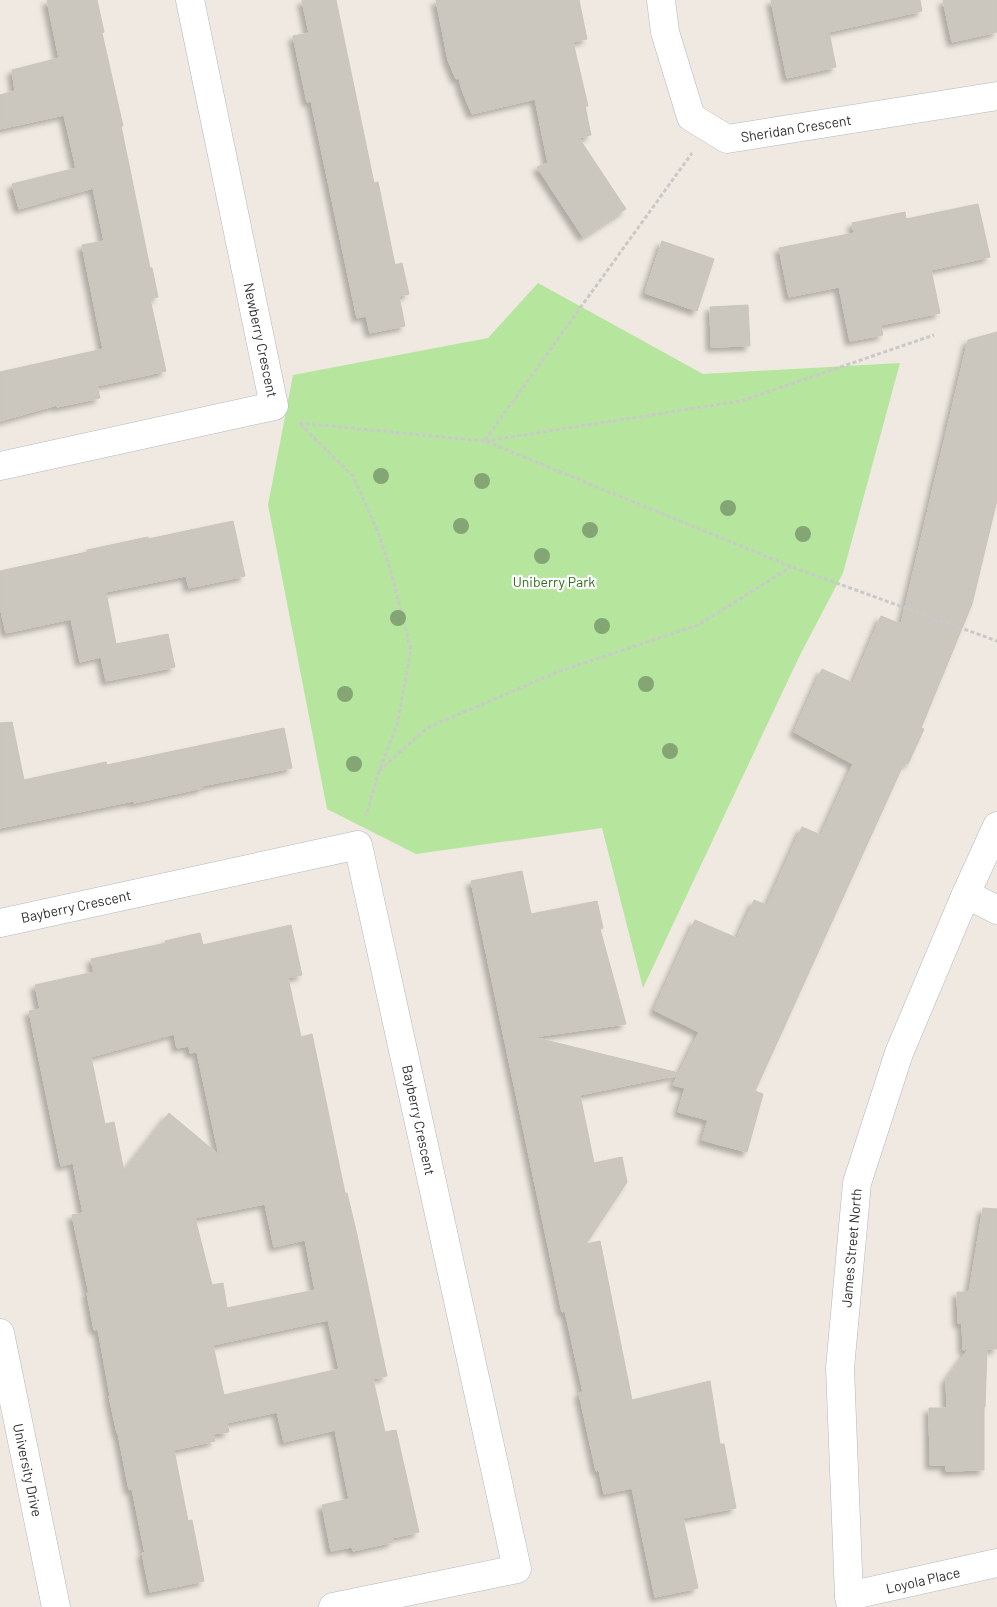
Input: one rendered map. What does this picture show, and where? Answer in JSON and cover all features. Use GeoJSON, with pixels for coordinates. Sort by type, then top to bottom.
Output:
{"type":"FeatureCollection","features":[{"type":"Feature","properties":{"kind":"street","name":"Newberry Crescent"},"geometry":{"type":"LineString","coordinates":[[0,466],[274,406],[190,0]]}},
{"type":"Feature","properties":{"kind":"street","name":"Sheridan Crescent"},"geometry":{"type":"LineString","coordinates":[[661,0],[665,32],[691,117],[727,139],[997,96]]}},
{"type":"Feature","properties":{"kind":"street","name":"James Street North"},"geometry":{"type":"LineString","coordinates":[[850,1602],[840,1368],[857,1183],[899,1053],[966,894],[997,826]]}},
{"type":"Feature","properties":{"kind":"street","name":"Bayberry Crescent"},"geometry":{"type":"LineString","coordinates":[[0,923],[358,845],[517,1569],[334,1607]]}},
{"type":"Feature","properties":{"kind":"street"},"geometry":{"type":"LineString","coordinates":[[966,894],[997,910]]}},
{"type":"Feature","properties":{"kind":"street","name":"University Drive"},"geometry":{"type":"LineString","coordinates":[[0,1333],[56,1607]]}},
{"type":"Feature","properties":{"kind":"street","name":"Loyola Place"},"geometry":{"type":"LineString","coordinates":[[850,1602],[997,1563]]}},
{"type":"Feature","properties":{"kind":"path"},"geometry":{"type":"LineString","coordinates":[[485,441],[710,129]]}},
{"type":"Feature","properties":{"kind":"path"},"geometry":{"type":"LineString","coordinates":[[300,423],[485,441],[740,401],[934,334]]}},
{"type":"Feature","properties":{"kind":"path"},"geometry":{"type":"LineString","coordinates":[[274,406],[300,423],[353,476],[378,532],[391,572],[411,650],[397,725],[379,771],[358,845]]}},
{"type":"Feature","properties":{"kind":"path"},"geometry":{"type":"LineString","coordinates":[[485,441],[792,567],[997,641]]}},
{"type":"Feature","properties":{"kind":"path"},"geometry":{"type":"LineString","coordinates":[[379,771],[427,728],[560,671],[698,625],[792,567]]}},
{"type":"Feature","properties":{"kind":"green space","name":"Uniberry Park"},"geometry":{"type":"Polygon","coordinates":[[[538,283],[703,374],[900,363],[843,573],[800,655],[643,988],[602,828],[416,854],[327,809],[268,505],[293,375],[488,338],[538,283]]]}},
{"type":"Feature","properties":{"kind":"building"},"geometry":{"type":"Polygon","coordinates":[[[47,0],[97,0],[150,268],[152,268],[158,297],[150,299],[166,371],[97,386],[100,398],[57,407],[57,405],[0,421],[0,372],[103,349],[82,245],[104,241],[93,188],[19,209],[12,184],[76,168],[64,115],[0,129],[0,95],[15,91],[12,70],[59,58],[47,0]]]}},
{"type":"Feature","properties":{"kind":"building"},"geometry":{"type":"Polygon","coordinates":[[[302,0],[336,0],[374,183],[378,182],[395,265],[402,263],[409,294],[399,296],[405,326],[370,333],[366,316],[357,318],[311,101],[307,102],[293,36],[309,33],[302,0]]]}},
{"type":"Feature","properties":{"kind":"building"},"geometry":{"type":"Polygon","coordinates":[[[436,0],[579,0],[587,39],[573,42],[588,106],[585,106],[591,135],[579,138],[626,209],[583,237],[537,167],[548,163],[535,99],[472,114],[459,78],[456,79],[448,60],[436,0]]]}},
{"type":"Feature","properties":{"kind":"building"},"geometry":{"type":"Polygon","coordinates":[[[771,0],[920,0],[922,11],[829,32],[836,67],[787,78],[771,0]]]}},
{"type":"Feature","properties":{"kind":"building"},"geometry":{"type":"Polygon","coordinates":[[[943,0],[997,0],[997,32],[952,42],[943,0]]]}},
{"type":"Feature","properties":{"kind":"building"},"geometry":{"type":"Polygon","coordinates":[[[978,204],[990,257],[931,270],[940,313],[881,325],[883,335],[850,341],[839,287],[789,297],[779,248],[854,233],[852,223],[905,212],[906,219],[978,204]]]}},
{"type":"Feature","properties":{"kind":"building"},"geometry":{"type":"Polygon","coordinates":[[[662,241],[714,259],[697,311],[645,293],[662,241]]]}},
{"type":"Feature","properties":{"kind":"building"},"geometry":{"type":"Polygon","coordinates":[[[748,305],[750,346],[711,347],[710,307],[748,305]]]}},
{"type":"Feature","properties":{"kind":"building"},"geometry":{"type":"Polygon","coordinates":[[[997,332],[997,500],[972,604],[921,728],[924,729],[908,764],[904,763],[755,1091],[763,1094],[747,1152],[702,1140],[708,1120],[678,1112],[685,1088],[673,1085],[678,1075],[580,1095],[594,1163],[622,1157],[627,1182],[586,1244],[600,1241],[632,1400],[710,1381],[720,1444],[724,1444],[736,1508],[683,1518],[698,1588],[655,1597],[632,1488],[604,1494],[599,1470],[596,1471],[579,1393],[583,1392],[565,1311],[562,1312],[471,881],[522,871],[531,914],[597,901],[603,928],[600,929],[626,1024],[533,1037],[679,1073],[699,1032],[654,1010],[695,920],[737,938],[754,900],[767,905],[802,827],[821,835],[853,764],[794,732],[822,669],[853,683],[881,616],[901,624],[968,340],[997,332]]]}},
{"type":"Feature","properties":{"kind":"building"},"geometry":{"type":"Polygon","coordinates":[[[233,521],[245,576],[189,588],[186,576],[106,592],[116,644],[168,634],[175,667],[106,681],[101,657],[80,662],[71,619],[6,633],[0,607],[0,571],[87,552],[87,550],[233,521]]]}},
{"type":"Feature","properties":{"kind":"building"},"geometry":{"type":"Polygon","coordinates":[[[12,722],[24,780],[106,762],[107,765],[284,728],[292,768],[202,786],[202,788],[134,803],[133,801],[0,828],[0,723],[12,722]]]}},
{"type":"Feature","properties":{"kind":"building"},"geometry":{"type":"Polygon","coordinates":[[[291,925],[302,975],[288,978],[301,1037],[312,1034],[345,1193],[347,1193],[357,1235],[387,1376],[373,1379],[385,1432],[396,1430],[419,1532],[392,1538],[393,1542],[353,1551],[352,1547],[331,1551],[322,1505],[349,1499],[335,1430],[284,1442],[277,1412],[227,1423],[229,1432],[213,1434],[215,1441],[174,1450],[188,1521],[192,1520],[204,1581],[150,1592],[142,1553],[145,1553],[132,1489],[129,1490],[109,1396],[98,1329],[94,1330],[87,1293],[89,1293],[72,1215],[83,1213],[73,1163],[61,1166],[29,1011],[40,1009],[35,985],[94,972],[91,959],[166,943],[165,941],[200,933],[203,945],[291,925]],[[174,1034],[91,1057],[105,1124],[114,1122],[124,1171],[169,1113],[219,1155],[197,1052],[190,1053],[189,1046],[177,1048],[174,1034]],[[265,1204],[195,1218],[212,1285],[223,1283],[227,1308],[315,1290],[305,1240],[274,1247],[265,1204]],[[328,1320],[213,1345],[224,1395],[339,1369],[328,1320]]]}},
{"type":"Feature","properties":{"kind":"building"},"geometry":{"type":"Polygon","coordinates":[[[983,1208],[997,1209],[997,1349],[987,1349],[984,1407],[984,1470],[946,1471],[946,1465],[930,1465],[929,1408],[947,1408],[946,1380],[968,1349],[963,1350],[962,1323],[958,1323],[957,1292],[969,1292],[983,1208]]]}}]}
